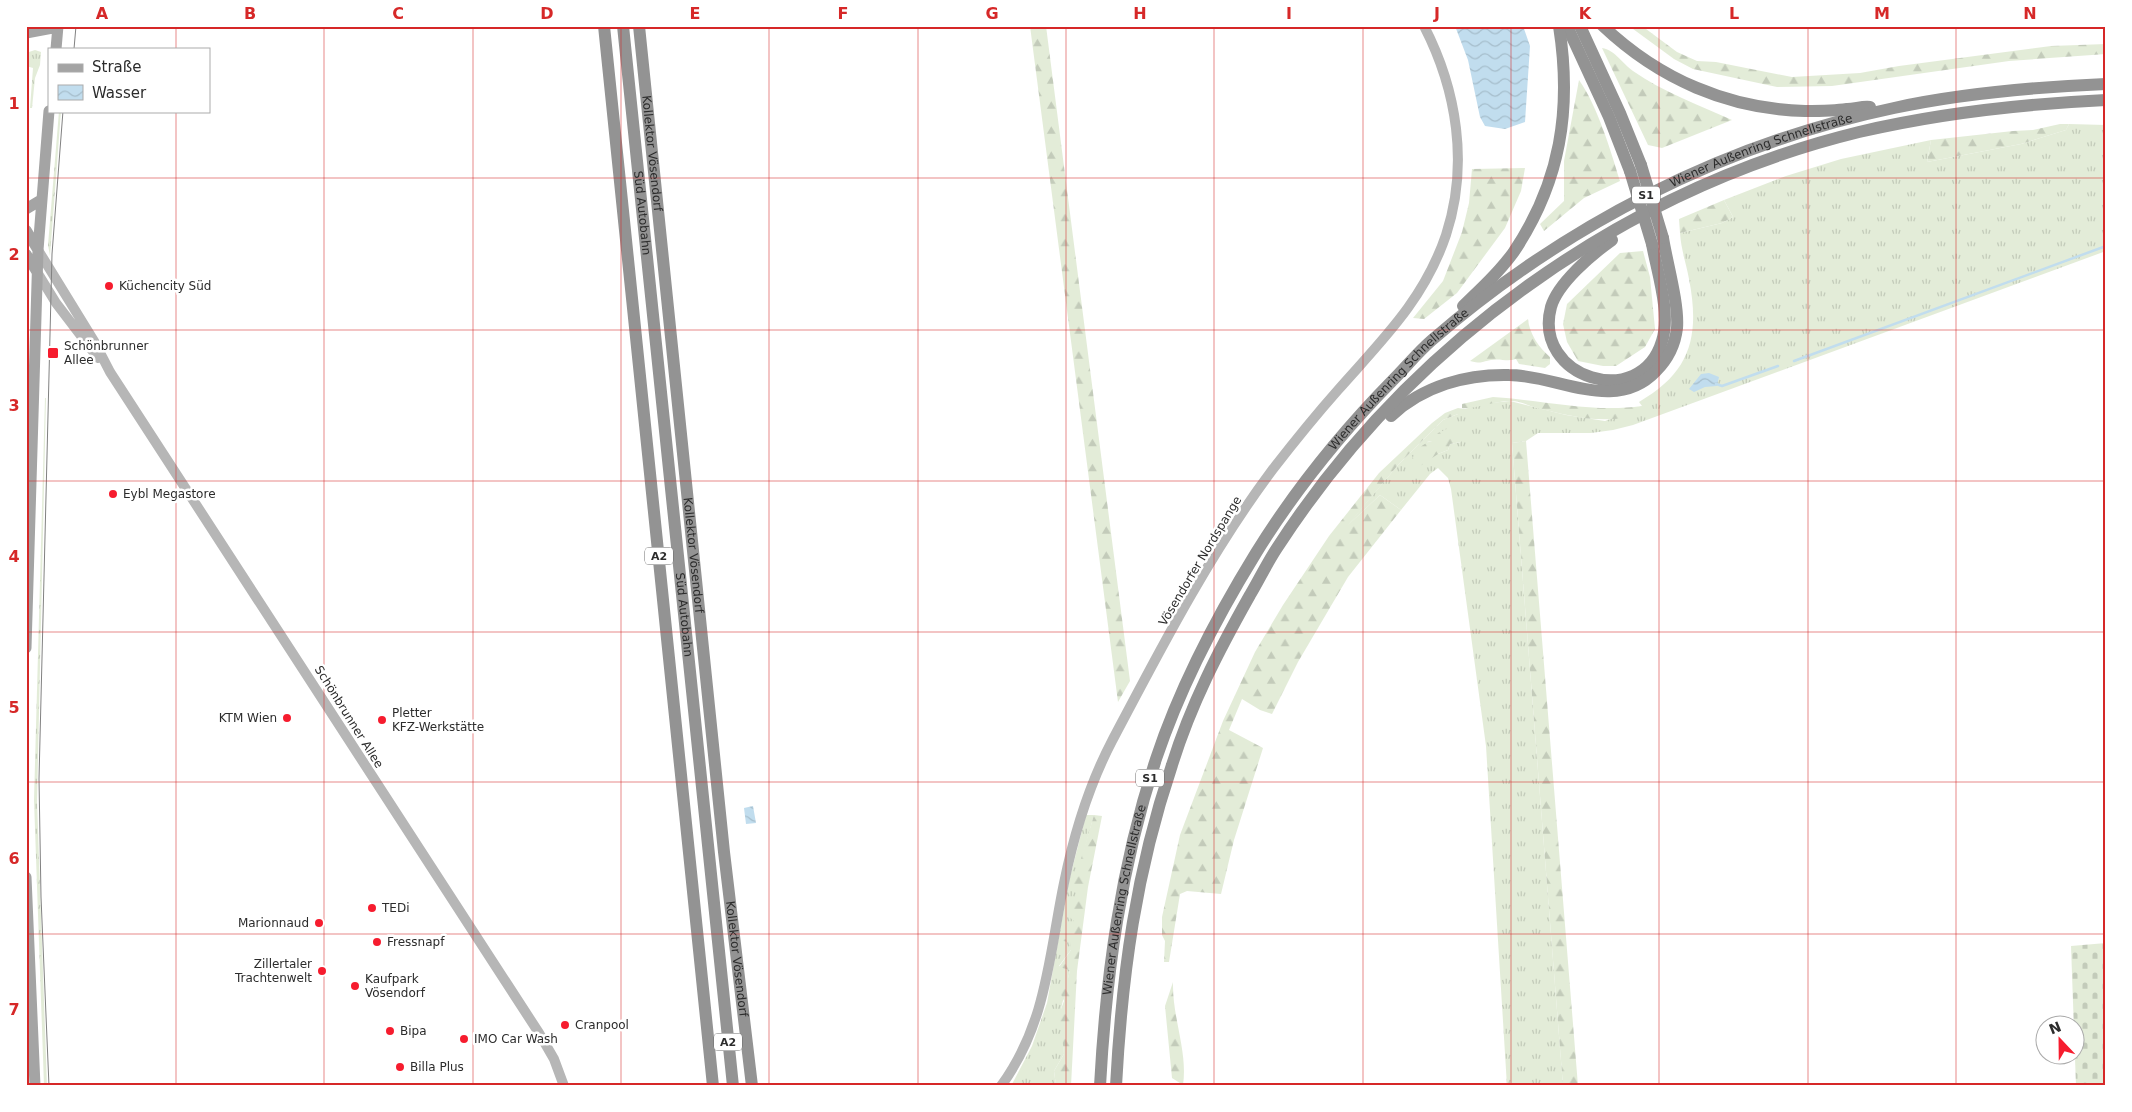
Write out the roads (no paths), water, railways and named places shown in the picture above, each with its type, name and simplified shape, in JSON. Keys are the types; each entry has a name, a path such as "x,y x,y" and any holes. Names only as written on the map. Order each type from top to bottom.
{"highway":[{"name":"Süd Autobahn","path":"604,26 714,1086"},
{"name":"Süd Autobahn","path":"623,26 733,1086"},
{"name":"Kollektor Vösendorf","path":"639,26 724,852 752,1086"},
{"path":"1430,342 1486,284 1512,253 1536,214 1551,177 1560,140 1565,100 1564,60 1559,26"},
{"path":"1567,26 1635,168"},
{"path":"1354,446 1412,399 1436,386 1463,378 1488,375 1535,377 1590,391 1610,393 1630,389 1649,379 1664,363 1673,345 1677,326 1676,310 1620,113 1580,26"},
{"path":"1603,26 1654,67 1688,85 1722,98 1761,107 1806,111 1849,109 1866,106 1892,108"},
{"name":"Wiener Außenring Schnellstraße","path":"1100,1086 1107,982 1127,862 1157,755 1182,693 1206,640 1279,516 1336,442 1430,342 1510,279 1560,244 1658,189 1717,162 1785,137 1892,108 1997,92 2106,84"},
{"name":"Wiener Außenring Schnellstraße","path":"1116,1086 1123,983 1137,890 1157,812 1173,761 1197,698 1222,642 1275,550 1310,499 1388,407 1427,368 1518,293 1568,258 1675,198 1722,178 1790,153 1857,133 1942,115 1999,107 2106,100"},
{"path":"1634,220 1624,233 1600,248 1574,273 1559,291 1551,307 1549,324 1553,343 1562,359 1576,372 1593,379 1618,380 1627,378 1642,370 1655,357 1662,342 1665,319 1657,241"}],"main road":[{"name":"Vösendorfer Nordspange","path":"1001,1086 1026,1044 1040,1009 1050,967 1064,884 1076,834 1088,795 1110,745 1214,556 1250,501 1293,444 1388,334 1413,302 1422,289 1442,246 1456,189 1458,137 1445,72 1424,26"},
{"path":"26,33 58,27 56,48"},
{"path":"49,112 41,200 32,252 94,341 110,372"},
{"path":"26,209 41,200"},
{"path":"26,230 37,272 26,648"},
{"path":"37,272 56,304 110,372"},
{"name":"Schönbrunner Allee","path":"110,372 539,1033 554,1059 562,1083"},
{"path":"26,878 35,1086"}],"water":[{"path":"1455,26 1523,26 1530,46 1525,122 1505,129 1485,126 1480,117 1468,60"},
{"path":"1709,373 1719,377 1717,386 1705,387 1694,392 1689,389 1701,374"},
{"path":"753,806 756,823 746,824 744,808"}],"waterway":[{"path":"1794,361 2106,246"},
{"path":"1716,384 1722,386 1778,366"}],"tram line":[{"path":"74,48 76,26"},
{"path":"49,1086 41,897 39,779 52,254 63,112"}],"place":[{"name":"Küchencity Süd","path":"109,286"},
{"name":"Schönbrunner Allee","path":"53,353"},
{"name":"Eybl Megastore","path":"113,494"},
{"name":"KTM Wien","path":"287,718"},
{"name":"Pletter KFZ-Werkstätte","path":"382,720"},
{"name":"TEDi","path":"372,908"},
{"name":"Marionnaud","path":"319,923"},
{"name":"Fressnapf","path":"377,942"},
{"name":"Zillertaler Trachtenwelt","path":"322,971"},
{"name":"Kaufpark Vösendorf","path":"355,986"},
{"name":"Cranpool","path":"565,1025"},
{"name":"Bipa","path":"390,1031"},
{"name":"IMO Car Wash","path":"464,1039"},
{"name":"Billa Plus","path":"400,1067"}]}
